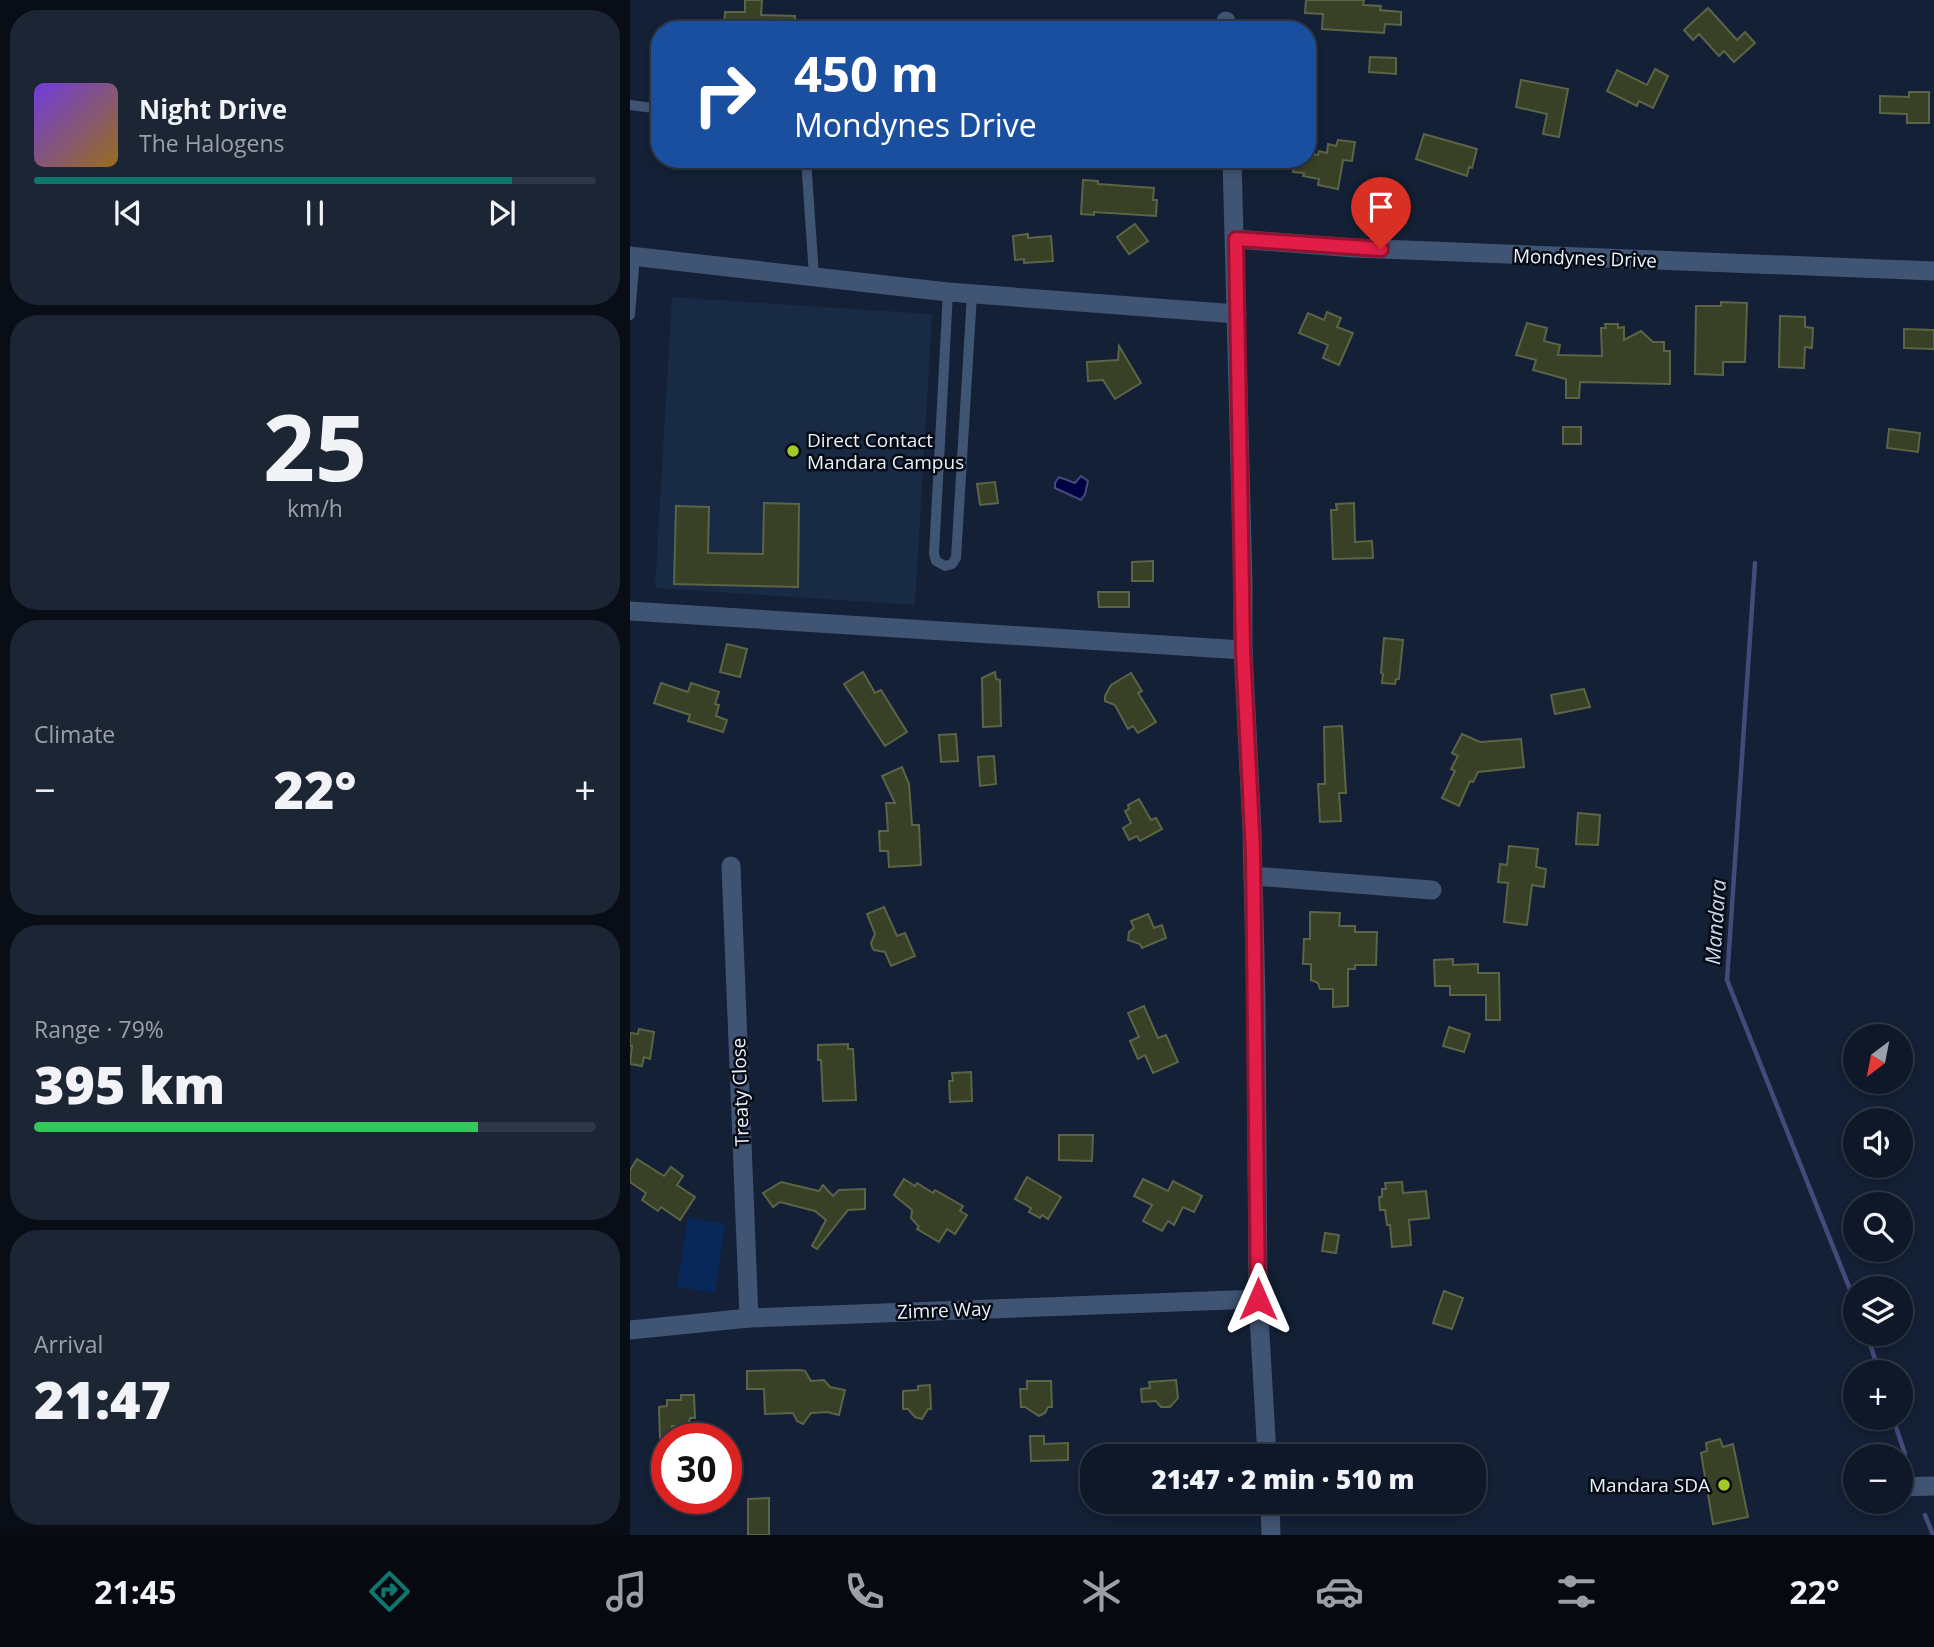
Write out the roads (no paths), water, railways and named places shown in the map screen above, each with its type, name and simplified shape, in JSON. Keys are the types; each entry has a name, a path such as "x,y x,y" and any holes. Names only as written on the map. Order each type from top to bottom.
{"street":[{"path":"1232,168 1243,650 1253,876 1258,1299 1266,1444"},
{"name":"Mondynes Drive","path":"1236,239 1355,248 1934,271"},
{"path":"633,256 948,292 1237,314"},
{"path":"630,611 1243,650"},
{"name":"Treaty Close","path":"731,866 748,1318"},
{"path":"1253,876 1432,890"},
{"name":"Zimre Way","path":"630,1330 748,1318 1258,1299"},
{"path":"1913,1487 1934,1486"},
{"path":"1271,1514 1272,1535"}],"lane":[{"path":"630,105 651,108"},
{"path":"807,168 814,276"},
{"path":"630,315 633,256"},
{"path":"948,292 934,554 936,561 945,566 952,564 956,558 972,294"}],"waterway":[{"name":"Mandara","path":"1755,563 1727,980 1845,1276"},
{"name":"Mandara","path":"1871,1346 1875,1360"},
{"name":"Mandara","path":"1897,1430 1902,1444"},
{"name":"Mandara","path":"1925,1515 1933,1535"}],"place":[{"name":"Direct Contact Mandara Campus","path":"793,451"},
{"name":"Mandara SDA","path":"1724,1485"}]}
